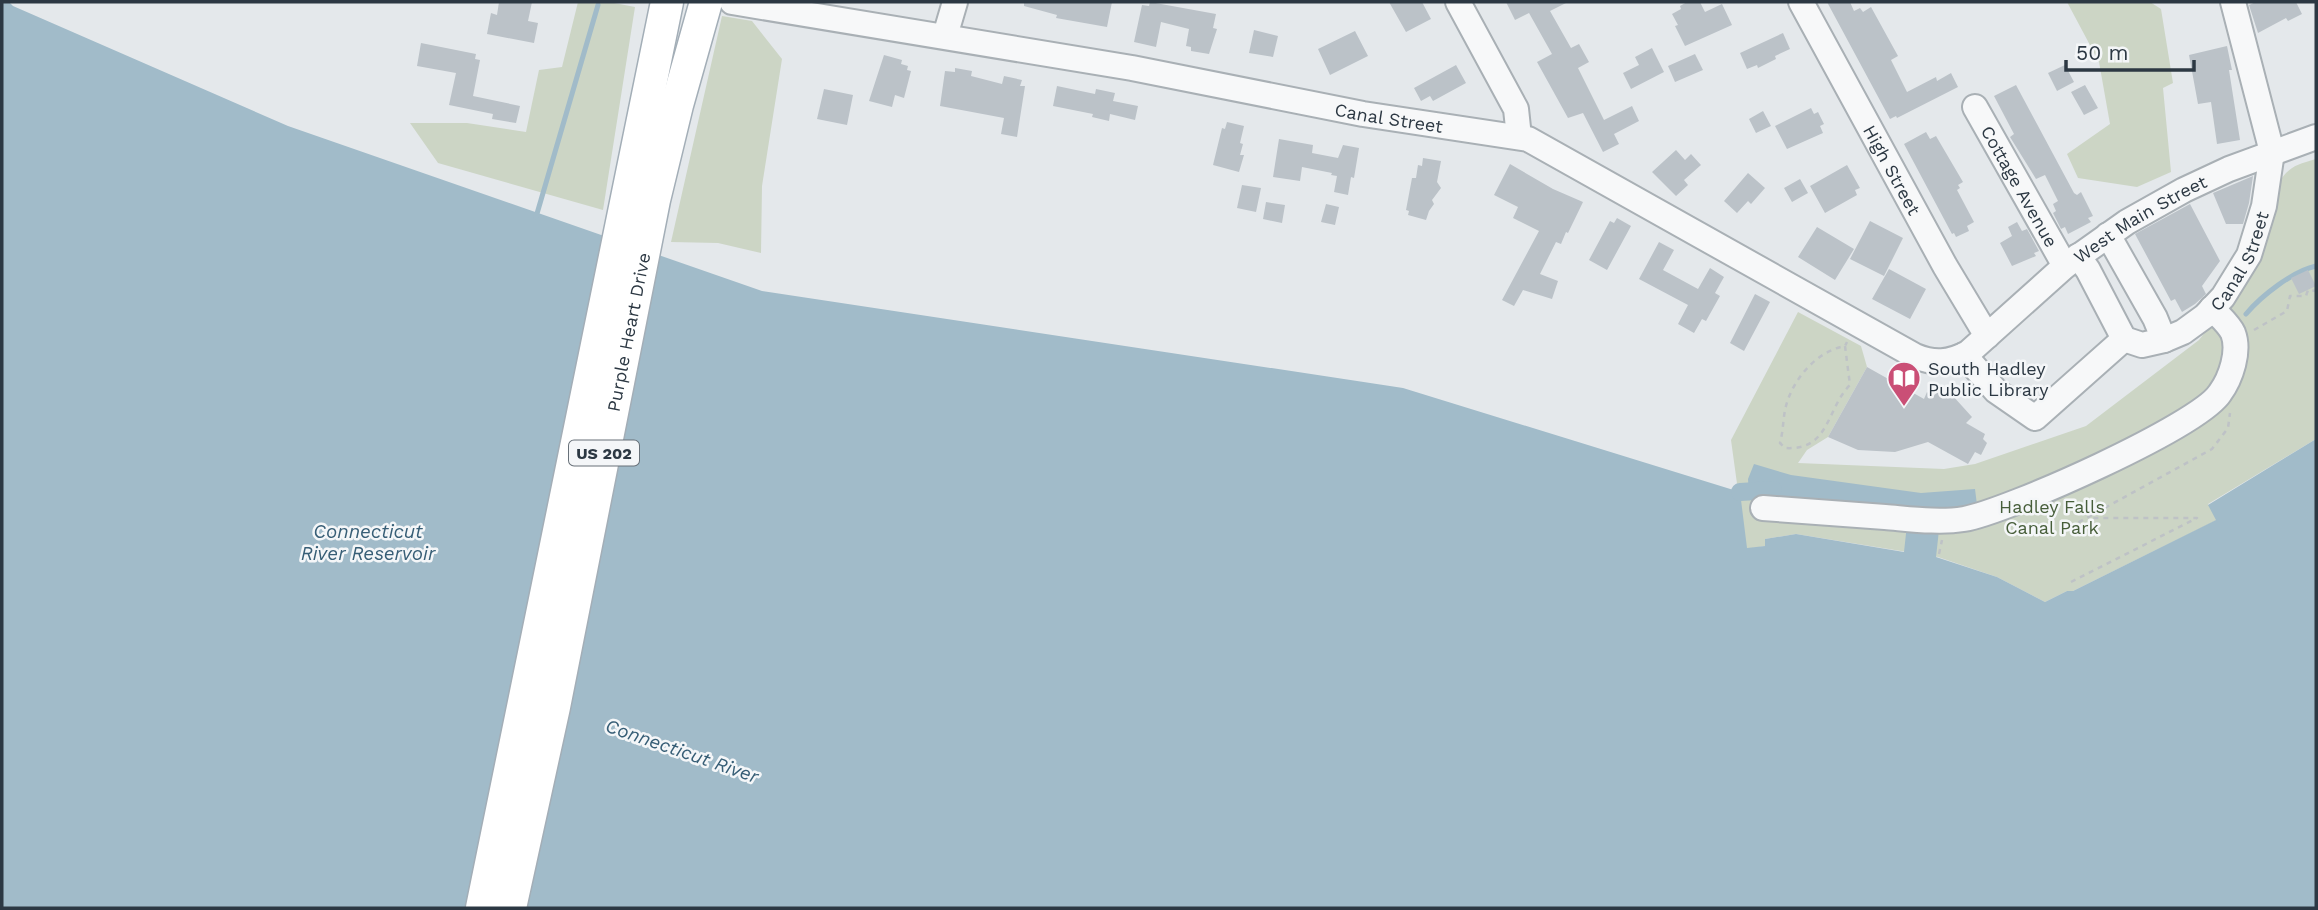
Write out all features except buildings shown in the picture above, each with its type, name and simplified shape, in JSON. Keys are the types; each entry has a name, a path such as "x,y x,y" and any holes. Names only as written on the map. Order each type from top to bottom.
{"main road":[{"name":"Purple Heart Drive","path":"540,702 641,197 667,2"},
{"name":"Purple Heart Drive","path":"641,197 677,105 706,2"},
{"name":"US 202","path":"482,908 540,702"},
{"name":"US 202","path":"510,908 540,702"}],"street":[{"name":"Canal Street","path":"732,2 1132,68 1363,114 1518,136 1556,154 1914,356 1940,362 1964,355"},
{"path":"945,36 955,2"},
{"path":"1458,2 1516,108 1518,136"},
{"name":"High Street","path":"1801,2 1945,266 1987,336"},
{"path":"2233,2 2272,152"},
{"name":"Cottage Avenue","path":"1975,107 2072,261 2088,270 2124,339"},
{"name":"West Main Street","path":"1987,336 2072,261 2108,234 2184,190 2272,152 2316,137"},
{"name":"Canal Street","path":"2164,340 2183,332 2212,308 2237,277 2258,232 2272,152"},
{"path":"1987,336 1964,355 1997,391 2035,418 2124,339 2142,345 2164,340 2155,318 2108,234"},
{"path":"1763,508 1907,519 1965,519 2007,506 2106,462 2193,416 2219,396 2228,379 2235,354 2232,332 2212,308"}],"path":[{"path":"2255,330 2287,311 2290,296 2306,296 2308,290 2316,290"},
{"path":"1845,346 1832,348 1807,368 1785,410 1780,443 1785,448 1798,449 1809,445 1824,430 1838,406 1841,394 1850,385 1845,346 1850,337"},
{"path":"2061,531 2212,449 2228,428 2231,403"},
{"path":"2071,582 2197,518 2087,518"}],"green space":[{"path":"578,2 609,2 635,7 603,210 438,163 410,123 467,123 526,132 539,70 562,67"},
{"path":"2067,2 2150,2 2161,9 2173,83 2163,88 2171,172 2137,187 2078,178 2067,154 2110,124 2099,62"},
{"path":"722,16 752,21 782,59 762,186 761,253 718,243 671,242"},
{"name":"Hadley Falls Canal Park","path":"2316,159 2316,439 2208,504 2217,520 2073,591 2067,591 2045,602 1997,577 1938,557 1796,534 1765,539 1766,546 1746,549 1731,440 1798,312 1861,346 1867,367 1828,437 1807,450 1798,463 1944,469 1975,464 2086,426 2199,340 2254,269 2278,184 2294,167"}],"water":[{"name":"Connecticut River Reservoir","path":"2,2 9,2 288,126 762,291 1403,388 1740,492 1747,548 1765,546 1765,539 1796,534 1904,552 1908,515 1749,495 1748,479 1754,464 1791,475 1921,493 1975,489 1977,505 1941,512 1936,557 1997,577 2045,602 2067,591 2073,591 2216,520 2208,505 2316,439 2316,908 2,908"}],"waterway":[{"path":"536,217 598,5"},
{"path":"2246,314 2278,285 2297,273 2316,266"},
{"path":"1740,492 1773,490"}],"place":[{"name":"South Hadley Public Library","path":"1904,408"}],"water label":[{"name":"Connecticut River","path":"682,751"}]}
